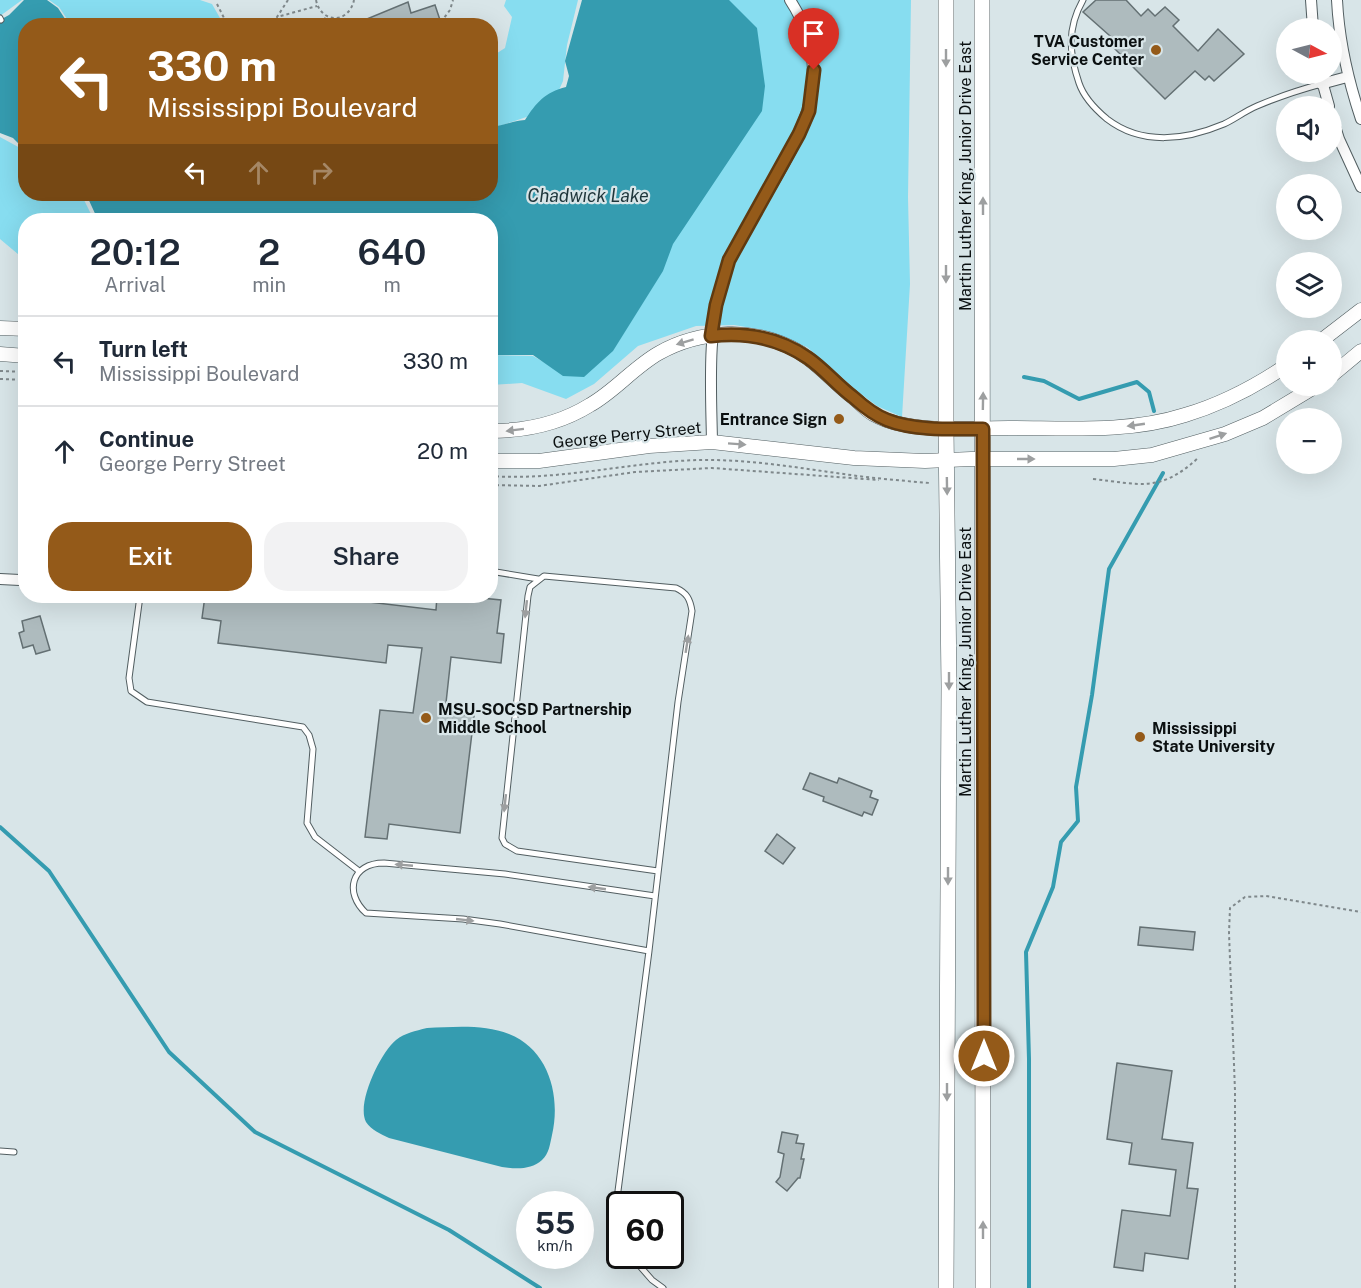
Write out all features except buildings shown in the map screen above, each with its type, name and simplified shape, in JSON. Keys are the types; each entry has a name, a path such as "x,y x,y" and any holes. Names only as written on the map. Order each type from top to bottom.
{"main road":[{"name":"Martin Luther King, Junior Drive East","path":"946,0 946,461 949,686 946,1288"},
{"name":"Martin Luther King, Junior Drive East","path":"982,0 983,1288"}],"street":[{"path":"712,442 711,336 716,305 729,260 792,148 809,111 813,90 814,70 804,25 790,0"},
{"path":"1311,0 1312,18"},
{"path":"1337,0 1347,77 1361,119"},
{"path":"1342,77 1347,77"},
{"path":"1342,146 1361,188"},
{"path":"1335,330 1361,310"},
{"path":"0,328 18,329"},
{"name":"George Perry Street","path":"498,430 529,428 576,413 605,395 657,354 683,341 711,336 745,335 773,341 808,358 873,414 903,425 946,428 1116,428 1145,424 1184,416 1224,401 1276,373"},
{"path":"1342,367 1361,351"},
{"path":"0,354 18,355"},
{"name":"George Perry Street","path":"498,461 539,461 649,446 712,442 854,458 946,461 1074,460 1152,455 1225,434 1263,418 1299,396"},
{"path":"0,579 18,580"}],"lane":[{"path":"1083,0 1071,31 1071,60 1081,89 1094,108 1116,125 1145,136 1170,139 1195,134 1225,123 1253,108 1309,84"},
{"path":"498,572 538,579"},
{"path":"618,1191 649,951 678,702 692,611 690,600 684,591 676,588 544,576 530,587 528,596 502,838 505,844 517,851 658,872"},
{"path":"139,603 129,678 131,691 147,702 303,727 309,735 313,749 307,823 315,837 359,871"},
{"path":"649,951 481,922 366,914 359,908 354,897 354,883 359,871 365,865 384,863 505,874 655,896"},
{"path":"0,1151 14,1152"},
{"path":"642,1269 663,1288"}],"path":[{"path":"276,18 288,0"},
{"path":"316,0 326,16 332,18 344,16 352,7 354,0"},
{"path":"444,18 453,0"},
{"path":"217,4 224,18"},
{"path":"276,18 318,6"},
{"path":"0,371 18,372"},
{"path":"0,379 18,380"},
{"path":"1093,479 1148,485 1172,477 1185,470 1197,459"},
{"path":"498,477 516,478 658,462 701,460 758,462 930,483 712,468 634,472 539,486 498,485"},
{"path":"1235,1288 1230,908 1245,897 1266,896 1361,912"}],"shaded area":[{"path":"0,0 22,0 0,16"},
{"path":"49,0 200,0 212,4 220,18 66,18 59,7"},
{"path":"506,0 578,0 567,45 563,81 555,99 541,112 498,127 498,52 505,48 512,17 504,6"},
{"path":"727,0 911,0 908,197 910,284 902,417 877,406 807,347 764,330 734,325 696,326 638,346 594,384 566,399 522,383 498,385 498,355 533,356 547,364"},
{"path":"0,137 18,147 18,201 84,201 90,213 18,213 18,254 0,239"}],"water":[{"path":"24,0 47,0 58,8 64,18 18,18 18,143 13,138 0,133 0,20 9,15"},
{"name":"Chadwick Lake","path":"582,0 729,0 757,28 765,86 762,111 673,244 663,271 613,351 584,377 563,376 533,355 498,355 498,213 95,213 89,201 498,201 498,126 525,120 542,99 566,87 569,76 565,61"},
{"path":"468,1027 499,1031 523,1041 534,1051 549,1076 555,1105 550,1145 542,1160 528,1167 502,1167 389,1138 368,1125 364,1114 364,1103 377,1066 396,1040 410,1032 427,1028"}],"waterway":[{"path":"1024,377 1044,381 1079,399 1137,382 1149,392 1154,411"},
{"path":"1029,1288 1029,1059 1026,952 1053,887 1061,842 1078,821 1076,787 1092,695 1109,569 1163,473"},
{"path":"0,827 49,871 169,1052 255,1132 449,1230 540,1288"}],"place":[{"name":"TVA Customer Service Center","path":"1156,50"},
{"name":"Entrance Sign","path":"839,419"},
{"name":"MSU-SOCSD Partnership Middle School","path":"426,718"},
{"name":"Mississippi State University","path":"1140,737"}],"route":[{"path":"814,70 809,111 799,134 729,260 716,305 711,336 745,335 773,341 793,349 808,358 873,414 887,421 903,425 983,429 984,1056"}]}
